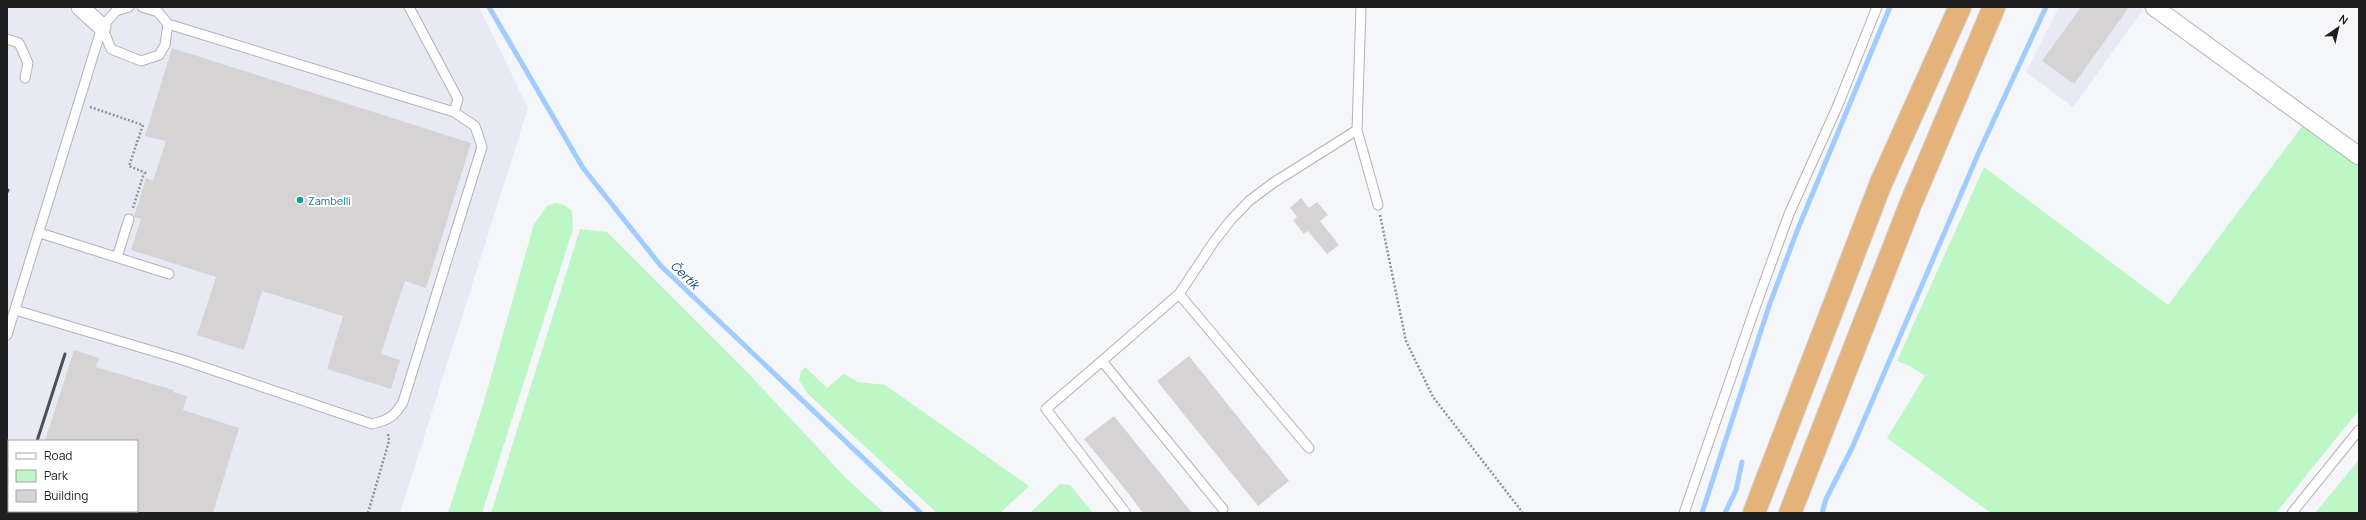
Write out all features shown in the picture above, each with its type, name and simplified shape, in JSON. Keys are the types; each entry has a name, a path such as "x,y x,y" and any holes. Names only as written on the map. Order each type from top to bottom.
{"highway":[{"path":"1754,513 1880,183 1960,7"},
{"path":"1790,513 1911,203 1994,7"}],"street":[{"path":"80,7 102,27"},
{"path":"2154,7 2359,156"}],"lane":[{"path":"7,335 40,233 102,27 116,11 129,7"},
{"path":"15,310 183,360 372,424 386,421 395,415 403,402 482,147 475,126 454,112 168,24 158,12 142,7"},
{"path":"409,7 458,99 454,112"},
{"path":"1361,7 1357,130 1378,205"},
{"path":"1684,513 1756,305 1790,214 1838,105 1877,7"},
{"path":"102,27 111,49 141,61 159,55 164,45 168,24"},
{"path":"7,39 19,44 28,63 25,78"},
{"path":"1126,513 1046,408 1102,362 1179,294 1221,232 1249,201 1273,183 1357,130"},
{"path":"117,257 129,219"},
{"path":"40,233 169,274"},
{"path":"1179,294 1308,448"},
{"path":"1102,362 1223,509"},
{"path":"2292,513 2359,430"}],"path":[{"path":"78,103 143,125 129,166 148,174"},
{"path":"129,219 144,172"},
{"path":"1378,205 1406,340 1433,397 1523,513"},
{"path":"368,513 389,440 386,421"}],"shaded area":[{"path":"7,7 479,7 528,108 400,513 7,513"},
{"path":"2059,7 2140,7 2143,10 2073,107 2026,72"}],"green space":[{"path":"2303,125 2359,165 2359,410 2276,513 1991,513 1887,438 1925,376 1910,366 1897,361 1984,167 2168,305"},
{"path":"556,203 564,205 572,211 573,229 482,513 448,513 483,405 534,224 547,206"},
{"path":"580,229 607,232 748,373 846,478 884,513 491,513"},
{"path":"805,367 827,388 844,374 858,382 885,385 1029,486 1000,513 937,513 807,393 799,380 801,372"},
{"path":"2359,460 2359,513 2315,513"},
{"path":"1060,484 1070,485 1093,513 1030,513"}],"building":[{"path":"2081,7 2129,7 2074,84 2042,61"},
{"name":"Zambelli","path":"172,48 471,143 426,288 405,281 395,310 381,354 400,360 391,389 327,369 343,316 262,291 244,350 197,335 216,277 131,250 141,219 134,217 146,178 153,181 166,141 145,136"},
{"path":"1301,198 1309,208 1317,202 1328,215 1320,221 1339,245 1327,254 1308,231 1304,234 1293,220 1297,217 1290,208"},
{"path":"74,350 99,358 96,367 173,390 173,392 187,396 183,410 239,428 213,513 137,513 138,440 45,440"},
{"path":"1189,356 1289,481 1258,506 1157,381"},
{"path":"1114,416 1192,513 1143,513 1084,439"}],"waterway":[{"name":"Čertík","path":"489,7 583,168 661,266 921,513"},
{"path":"1702,513 1769,306 1797,231 1890,7"},
{"path":"1822,513 1826,499 1852,448 1979,152 2046,7"},
{"path":"1725,513 1736,490 1742,462"}],"railway":[{"path":"37,440 65,354"}],"place":[{"name":"Zambelli","path":"300,200"}]}
